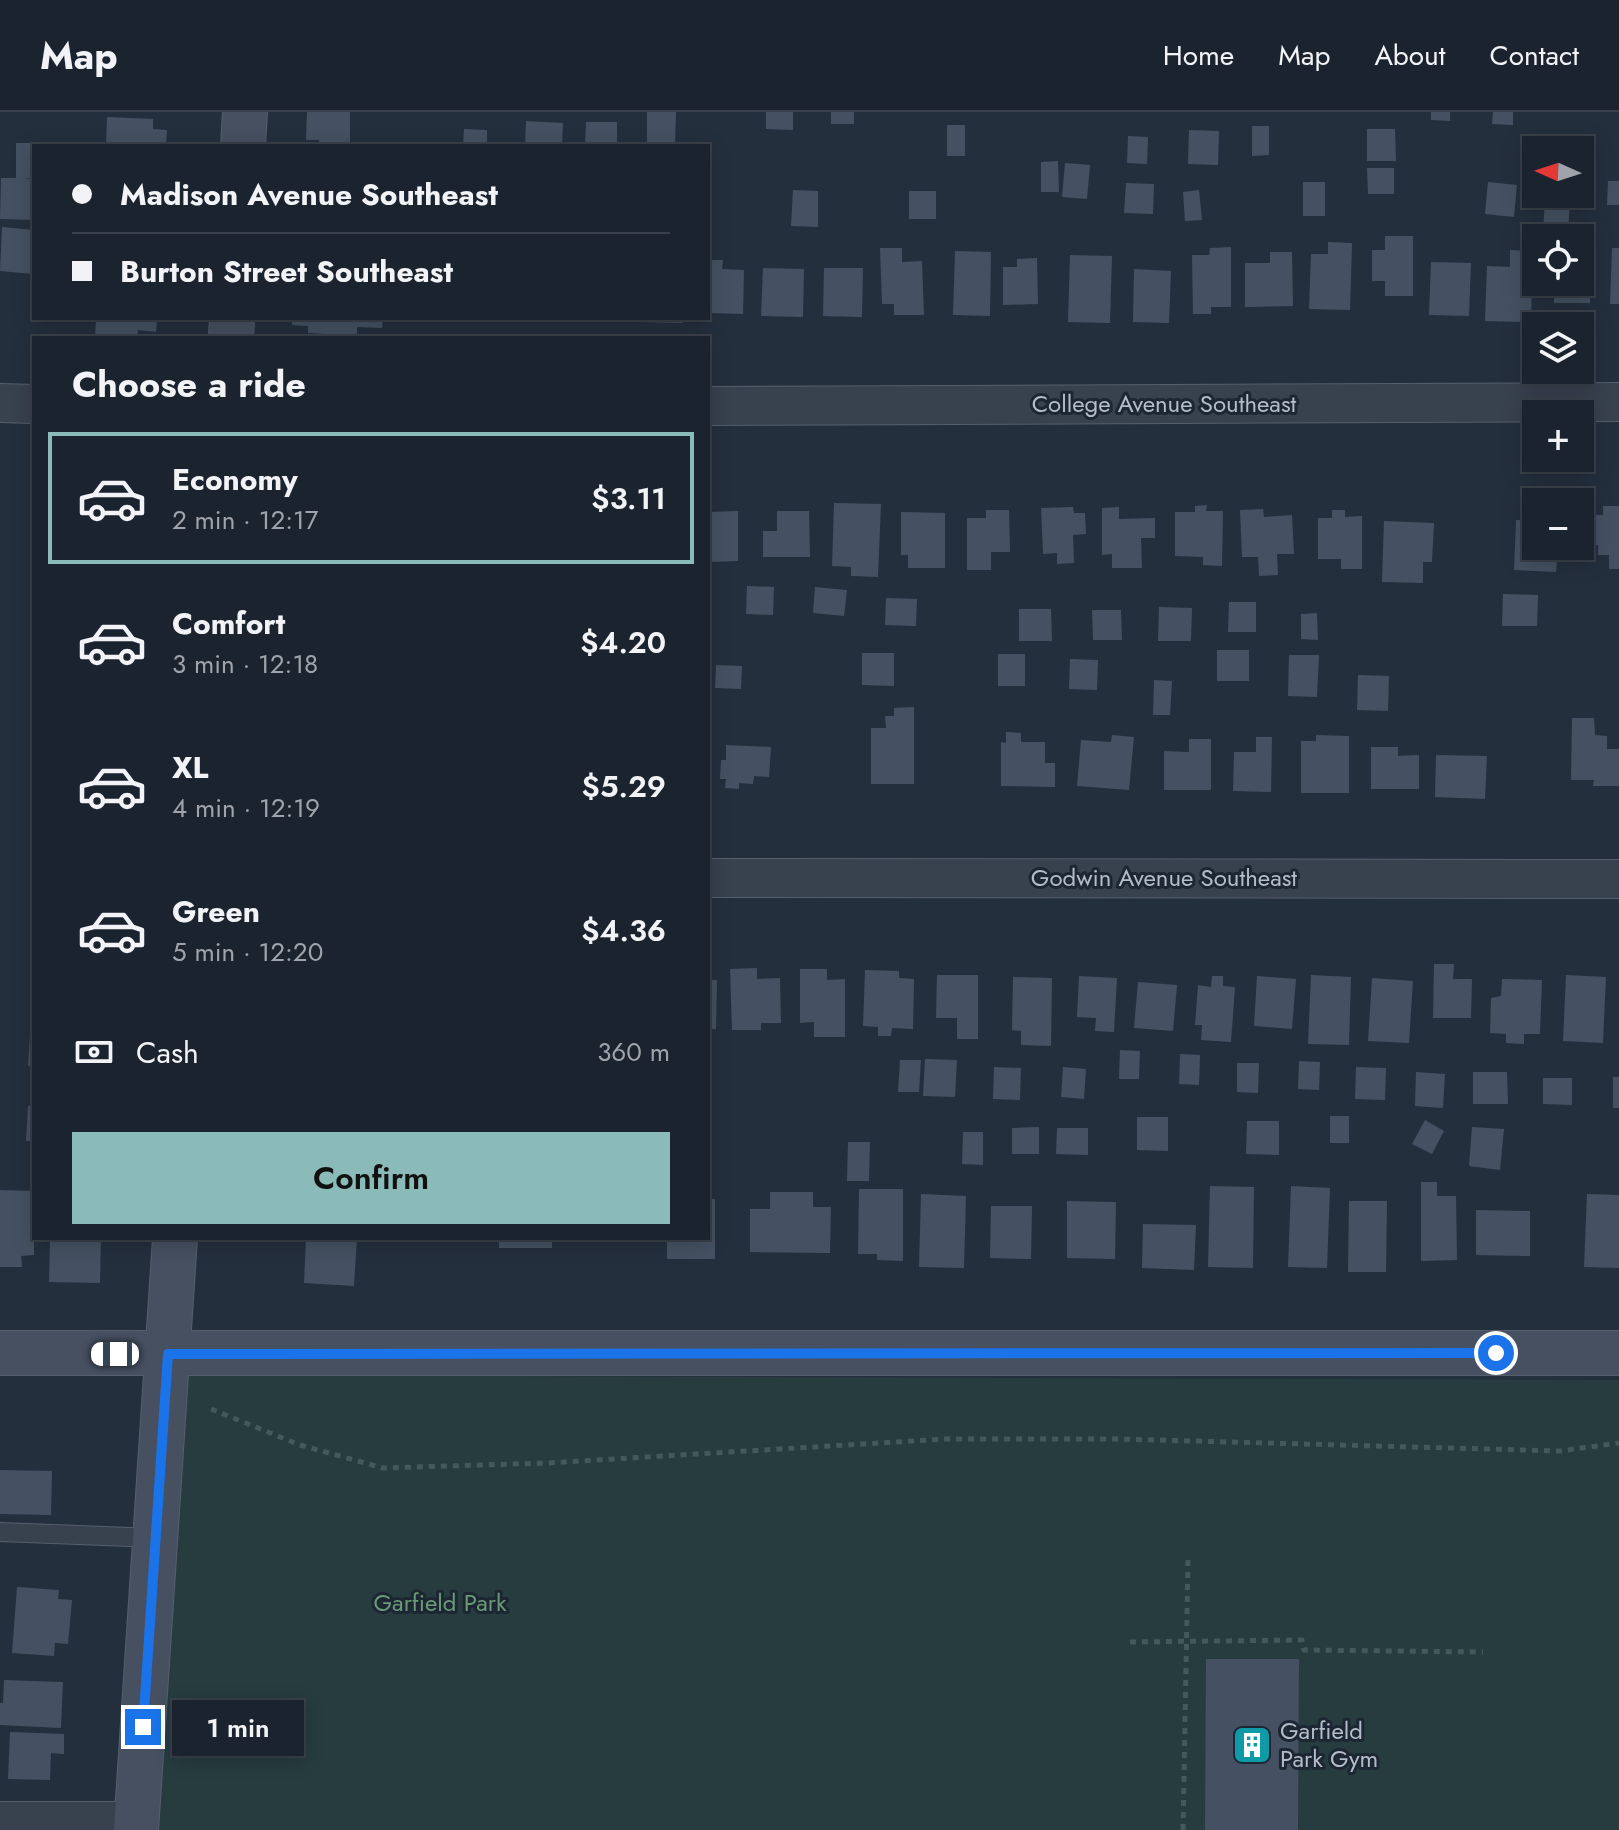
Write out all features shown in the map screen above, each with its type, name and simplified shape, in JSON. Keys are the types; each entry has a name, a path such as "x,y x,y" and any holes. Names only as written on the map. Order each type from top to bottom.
{"street":[{"path":"243,144 245,112"},
{"name":"College Avenue Southeast","path":"710,406 1619,402"},
{"path":"0,403 32,404"},
{"name":"Godwin Avenue Southeast","path":"710,878 1619,879"},
{"path":"0,1821 136,1826 175,1240"},
{"path":"0,1353 1619,1353"}],"lane":[{"path":"0,1532 156,1538"}],"path":[{"path":"211,1409 300,1445 383,1468 547,1463 946,1439 1119,1439 1560,1451 1619,1443"},
{"path":"1183,1830 1188,1559"},
{"path":"1130,1642 1302,1640 1304,1650 1483,1652"}],"green space":[{"name":"Garfield Park","path":"189,1375 1619,1380 1619,1830 156,1830"}],"building":[{"path":"307,112 350,112 350,144 319,144 319,140 306,140"},
{"path":"647,112 676,112 675,144 647,144"},
{"path":"766,112 793,112 793,130 766,129"},
{"path":"831,112 854,112 854,124 831,124"},
{"path":"1431,112 1450,112 1450,121 1431,120"},
{"path":"1493,112 1513,112 1513,125 1492,124"},
{"path":"107,117 153,119 153,129 167,130 166,144 106,144"},
{"path":"526,121 563,123 562,144 525,144"},
{"path":"586,122 617,122 617,144 585,144"},
{"path":"947,125 965,125 965,156 947,156"},
{"path":"1252,126 1269,126 1269,155 1252,156"},
{"path":"464,129 487,130 487,144 463,144"},
{"path":"1367,129 1395,129 1396,161 1367,161"},
{"path":"1189,130 1219,131 1218,165 1188,164"},
{"path":"1128,136 1148,137 1147,164 1127,163"},
{"path":"16,143 34,143 32,178 22,178 32,179 32,220 0,219 1,178 16,178"},
{"path":"1058,161 1059,192 1041,192 1041,162"},
{"path":"1065,163 1090,165 1087,199 1062,197"},
{"path":"1367,168 1394,168 1394,194 1368,194"},
{"path":"1608,181 1619,181 1619,205 1607,205"},
{"path":"1303,182 1325,182 1325,216 1303,216"},
{"path":"1488,182 1517,185 1514,217 1485,214"},
{"path":"1126,183 1154,184 1153,214 1124,213"},
{"path":"793,190 818,191 818,227 791,226"},
{"path":"1199,190 1202,220 1185,221 1183,192"},
{"path":"909,191 936,191 936,219 909,219"},
{"path":"1544,208 1569,208 1569,224 1544,224"},
{"path":"2,227 32,230 32,274 0,271"},
{"path":"1385,236 1413,236 1413,296 1385,296 1385,281 1372,281 1372,250 1385,250"},
{"path":"1328,242 1352,243 1350,310 1309,309 1311,254 1328,254"},
{"path":"1231,247 1231,307 1211,307 1211,314 1193,314 1192,255 1209,255 1210,248"},
{"path":"880,248 902,248 902,262 922,261 924,315 894,315 894,304 882,304"},
{"path":"1612,248 1619,248 1619,304 1610,304"},
{"path":"1510,250 1522,251 1522,296 1532,296 1531,312 1522,312 1522,322 1485,321 1487,266 1510,267"},
{"path":"955,251 991,252 990,316 953,315"},
{"path":"1270,252 1292,252 1293,306 1245,307 1245,263 1270,263"},
{"path":"1070,255 1112,256 1110,323 1068,322"},
{"path":"1037,258 1038,304 1003,305 1003,267 1017,267 1017,259"},
{"path":"710,260 723,260 722,269 744,270 743,314 710,313"},
{"path":"1431,262 1471,263 1469,316 1429,315"},
{"path":"763,268 804,269 803,317 761,316"},
{"path":"824,268 863,268 862,317 823,316"},
{"path":"1134,269 1171,271 1169,323 1133,322"},
{"path":"1554,296 1590,296 1590,303 1554,303"},
{"path":"96,320 157,320 156,332 138,330 137,336 95,336"},
{"path":"292,320 383,320 382,328 357,327 357,336 308,333 308,326 292,325"},
{"path":"638,320 683,320 683,323"},
{"path":"834,503 881,504 878,577 851,576 851,567 832,566"},
{"path":"1207,505 1206,511 1223,511 1222,566 1203,565 1203,557 1175,556 1175,512 1195,512 1195,506"},
{"path":"1603,506 1619,506 1619,569 1609,569 1609,555 1598,555 1598,545 1594,545 1594,515 1603,515"},
{"path":"1073,507 1074,513 1085,513 1086,534 1073,535 1074,563 1057,564 1057,553 1043,554 1041,508"},
{"path":"1119,507 1119,519 1155,518 1155,538 1141,538 1142,568 1112,568 1112,554 1102,555 1102,508"},
{"path":"1263,509 1264,517 1292,515 1294,554 1277,554 1278,575 1259,576 1258,557 1242,557 1240,510"},
{"path":"986,510 1009,510 1010,552 991,552 991,570 967,570 967,518 986,518"},
{"path":"1332,510 1345,510 1345,517 1362,516 1362,569 1341,569 1341,559 1318,559 1318,518 1332,518"},
{"path":"738,511 738,561 710,562 710,512"},
{"path":"777,511 809,511 810,557 763,557 763,531 777,531"},
{"path":"901,512 945,513 945,568 908,568 908,555 901,555"},
{"path":"1516,520 1522,520 1522,560 1557,560 1556,572 1514,570"},
{"path":"1384,521 1434,523 1432,562 1423,562 1423,583 1382,582"},
{"path":"747,586 774,587 773,615 746,614"},
{"path":"815,587 847,590 844,616 813,613"},
{"path":"1503,594 1538,595 1537,626 1502,626"},
{"path":"886,598 917,599 916,626 885,625"},
{"path":"1229,602 1256,602 1256,632 1228,632"},
{"path":"1159,607 1192,608 1191,641 1158,641"},
{"path":"1019,609 1051,609 1052,641 1019,641"},
{"path":"1092,610 1121,610 1122,640 1093,640"},
{"path":"1317,613 1318,640 1301,639 1301,614"},
{"path":"1217,650 1249,650 1249,681 1217,681"},
{"path":"862,653 894,653 894,686 862,685"},
{"path":"998,654 1025,654 1025,686 998,686"},
{"path":"1289,655 1319,655 1317,697 1288,696"},
{"path":"1070,659 1098,660 1097,690 1069,689"},
{"path":"716,665 742,666 741,689 715,688"},
{"path":"1358,675 1389,676 1388,711 1357,710"},
{"path":"1154,680 1172,681 1170,715 1153,715"},
{"path":"914,707 914,784 871,784 871,728 886,728 885,716 894,716 894,708"},
{"path":"1572,718 1594,718 1595,735 1607,736 1607,749 1619,749 1619,786 1593,786 1594,780 1571,780"},
{"path":"1006,732 1021,733 1021,742 1045,742 1045,763 1055,763 1055,787 1001,786 1001,742 1006,743"},
{"path":"1112,735 1134,737 1129,790 1077,786 1081,740 1111,742"},
{"path":"1316,735 1349,736 1349,793 1301,793 1301,741 1316,741"},
{"path":"1256,737 1272,737 1271,792 1233,791 1234,752 1256,752"},
{"path":"1189,739 1211,739 1211,790 1164,790 1164,751 1189,752"},
{"path":"726,745 771,747 769,777 754,776 753,784 739,783 739,789 725,788 726,779 720,779 721,760 726,760"},
{"path":"1371,747 1398,747 1398,756 1419,755 1419,789 1371,789"},
{"path":"1436,755 1487,756 1485,799 1435,797"},
{"path":"1434,964 1454,964 1453,979 1472,979 1471,1018 1433,1018"},
{"path":"757,968 757,979 780,978 781,1023 761,1023 761,1030 732,1030 730,969"},
{"path":"800,969 827,969 827,980 845,979 845,1037 814,1037 814,1022 800,1023"},
{"path":"865,970 899,971 899,978 914,979 913,1029 892,1028 891,1036 878,1036 878,1027 863,1026"},
{"path":"937,975 978,975 978,1039 957,1039 957,1018 936,1018"},
{"path":"1311,975 1351,977 1349,1045 1308,1044"},
{"path":"1566,975 1606,977 1603,1043 1563,1041"},
{"path":"1079,976 1117,978 1114,1032 1095,1031 1096,1018 1077,1017"},
{"path":"1212,976 1223,976 1223,986 1235,987 1231,1042 1201,1040 1202,1025 1195,1025 1198,985 1211,987"},
{"path":"1257,976 1296,979 1292,1029 1254,1026"},
{"path":"1013,977 1052,978 1051,1046 1021,1045 1021,1031 1012,1030"},
{"path":"1372,978 1413,981 1409,1043 1368,1041"},
{"path":"1502,979 1542,980 1540,1034 1524,1034 1524,1044 1506,1043 1506,1034 1490,1033 1491,998 1501,996"},
{"path":"710,980 717,980 716,1029 710,1029"},
{"path":"1138,982 1177,985 1173,1031 1134,1028"},
{"path":"31,1019 32,1019 32,1067 28,1066"},
{"path":"1120,1050 1140,1051 1139,1079 1119,1079"},
{"path":"1180,1054 1200,1055 1199,1085 1179,1084"},
{"path":"925,1059 957,1060 955,1097 923,1096"},
{"path":"900,1060 921,1060 919,1092 898,1092"},
{"path":"1299,1061 1320,1062 1319,1090 1298,1089"},
{"path":"1237,1063 1259,1063 1258,1093 1237,1092"},
{"path":"994,1067 1021,1068 1020,1100 993,1099"},
{"path":"1063,1067 1086,1069 1084,1099 1061,1097"},
{"path":"1356,1067 1386,1068 1385,1100 1355,1099"},
{"path":"1416,1072 1445,1074 1443,1108 1415,1106"},
{"path":"1473,1072 1507,1072 1508,1104 1473,1104"},
{"path":"1613,1077 1619,1077 1619,1108 1613,1108"},
{"path":"1543,1078 1572,1078 1572,1105 1543,1104"},
{"path":"28,1106 32,1106 32,1141 26,1141"},
{"path":"1330,1116 1349,1116 1349,1143 1330,1143"},
{"path":"1137,1117 1168,1117 1168,1151 1137,1150"},
{"path":"1425,1120 1444,1131 1432,1154 1412,1144"},
{"path":"1247,1121 1279,1121 1279,1155 1246,1154"},
{"path":"1039,1127 1039,1154 1012,1154 1012,1128"},
{"path":"1472,1127 1504,1129 1500,1170 1469,1166"},
{"path":"1057,1128 1088,1128 1088,1155 1056,1154"},
{"path":"963,1132 983,1132 983,1165 962,1164"},
{"path":"848,1142 870,1142 869,1181 847,1181"},
{"path":"1421,1182 1437,1182 1437,1196 1456,1196 1457,1260 1421,1261"},
{"path":"1210,1186 1254,1187 1253,1268 1208,1267"},
{"path":"1291,1186 1330,1188 1327,1268 1288,1267"},
{"path":"859,1189 903,1189 903,1261 877,1260 877,1254 858,1254"},
{"path":"0,1190 32,1191 34,1255 21,1256 22,1267 0,1267"},
{"path":"770,1192 813,1192 813,1207 831,1207 830,1253 750,1252 750,1209 770,1209"},
{"path":"921,1194 966,1196 964,1268 919,1267"},
{"path":"1587,1194 1619,1195 1619,1268 1584,1267"},
{"path":"710,1199 715,1199 715,1259 667,1259 667,1240 710,1240"},
{"path":"1067,1201 1116,1202 1115,1259 1067,1258"},
{"path":"1349,1201 1387,1201 1386,1272 1348,1272"},
{"path":"991,1206 1032,1206 1031,1259 990,1258"},
{"path":"1476,1210 1530,1211 1530,1256 1476,1255"},
{"path":"1143,1224 1196,1225 1194,1270 1142,1268"},
{"path":"50,1240 101,1240 100,1283 49,1282"},
{"path":"306,1240 357,1240 354,1286 304,1283"},
{"path":"499,1240 552,1240 552,1248 499,1248"},
{"path":"0,1470 52,1471 51,1515 0,1514"},
{"path":"17,1587 59,1590 58,1599 72,1600 68,1644 55,1643 54,1656 12,1653"},
{"name":"Garfield Park Gym","path":"1206,1659 1299,1659 1298,1830 1205,1830"},
{"path":"4,1680 63,1682 61,1728 0,1725"},
{"path":"10,1732 64,1734 64,1754 51,1753 50,1780 8,1779"}],"place":[{"name":"Garfield Park Gym","path":"1252,1745"}],"route":[{"path":"143,1727 168,1354 1496,1353"}]}
